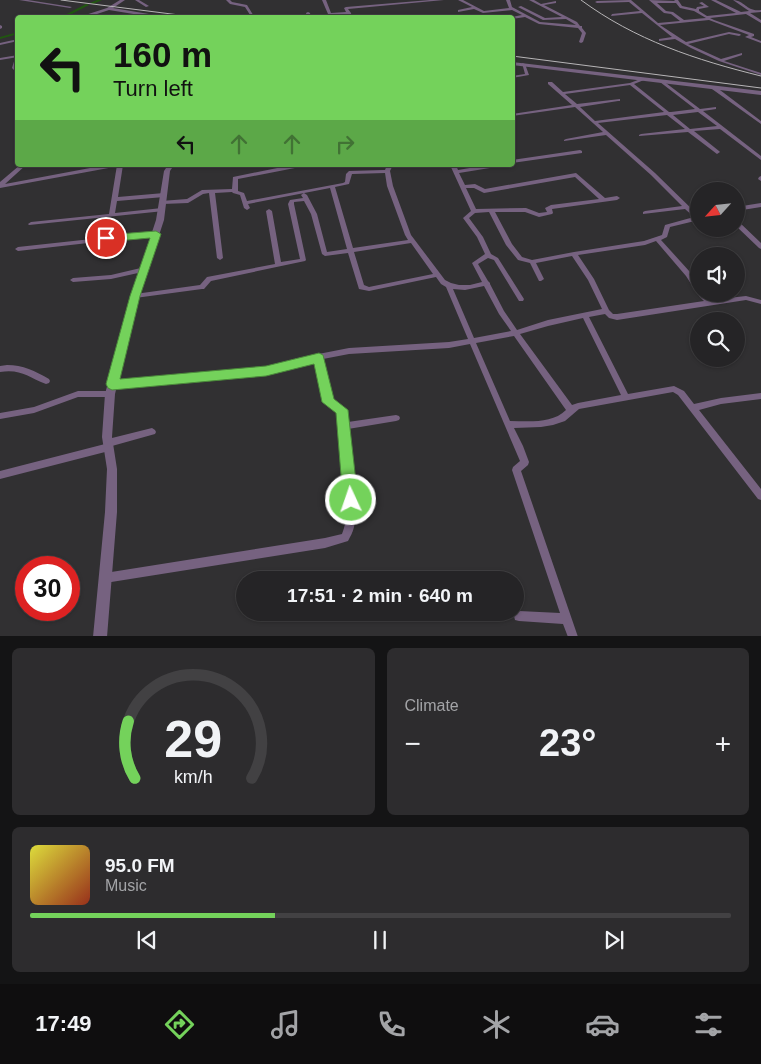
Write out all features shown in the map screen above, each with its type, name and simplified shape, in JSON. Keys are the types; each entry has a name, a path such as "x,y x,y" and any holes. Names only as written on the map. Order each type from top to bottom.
{"street":[{"path":"21,0 70,7"},
{"path":"90,15 109,10 123,0"},
{"path":"136,0 147,6"},
{"path":"228,0 231,3 246,6 252,15"},
{"path":"324,0 330,15"},
{"path":"349,15 346,8 386,2 442,0"},
{"path":"460,0 483,12 492,13 512,8 521,8 544,19 566,18"},
{"path":"508,0 512,8 542,24 581,28"},
{"path":"531,0 581,28 584,36 581,42"},
{"path":"714,0 740,14"},
{"path":"735,0 754,12"},
{"path":"603,1 608,6"},
{"path":"597,2 630,1 676,38 736,67 761,74"},
{"path":"541,5 555,2"},
{"path":"654,2 677,2 707,18 761,38"},
{"path":"654,2 666,12 672,13 684,22"},
{"path":"697,11 699,8 707,7 702,3"},
{"path":"458,12 474,8"},
{"path":"109,10 148,15"},
{"path":"612,15 644,12"},
{"path":"747,12 761,22"},
{"path":"657,24 684,22 747,12 761,12"},
{"path":"515,18 539,15"},
{"path":"686,43 729,33 761,42"},
{"path":"747,37 752,35"},
{"path":"660,40 676,38"},
{"path":"0,44 15,41"},
{"path":"722,60 741,54"},
{"path":"0,59 15,59"},
{"path":"515,63 761,94"},
{"path":"515,77 527,76 523,64"},
{"path":"563,93 631,84 643,79"},
{"path":"661,81 761,158"},
{"path":"550,83 577,105 690,209"},
{"path":"631,84 717,152"},
{"path":"714,88 761,123"},
{"path":"515,115 618,100"},
{"path":"595,122 714,108"},
{"path":"641,135 722,128"},
{"path":"566,140 607,133"},
{"path":"515,162 580,152"},
{"path":"1,186 21,167"},
{"path":"1,186 103,167"},
{"path":"112,214 120,167"},
{"path":"100,636 112,469 109,445 111,389 135,296 156,234 163,202 166,171 169,167"},
{"path":"289,167 236,177 234,179 236,193 242,194 246,206 303,191 347,183 351,172 388,168 390,186 408,235 437,275 449,287 508,425 524,455 524,462 516,470 573,636"},
{"path":"468,167 454,168 474,211"},
{"path":"463,187 475,186 482,191 487,191 576,175 581,177 603,199"},
{"path":"332,186 361,287 369,289 437,275"},
{"path":"114,199 163,202 188,201 199,193 235,190"},
{"path":"303,191 314,214 325,254 413,241"},
{"path":"212,192 220,258"},
{"path":"521,299 496,259 488,255 480,238 466,218 474,211 492,212 507,210 514,212 526,210 540,215 550,213 548,208 551,207 617,198"},
{"path":"135,296 202,288 209,279 303,260 291,204 292,202 306,199"},
{"path":"31,224 112,214 163,202"},
{"path":"745,208 761,205"},
{"path":"645,213 687,207"},
{"path":"269,211 278,265"},
{"path":"492,212 516,256 532,262 657,239 667,233 665,230 667,226 690,221"},
{"path":"745,231 761,247"},
{"path":"18,249 156,234"},
{"path":"657,239 690,277"},
{"path":"574,254 591,279 596,295 611,316 617,317 738,299 760,301"},
{"path":"488,255 475,263 516,333 570,409"},
{"path":"532,262 541,279"},
{"path":"73,280 111,277 145,269"},
{"path":"449,287 465,288 487,283"},
{"path":"0,416 34,410 78,394 266,371 350,351 471,341 516,333 548,323 606,311"},
{"path":"584,316 626,398"},
{"path":"105,578 325,544 346,538 351,530 351,500 344,426 340,407 331,404 327,398 319,358"},
{"path":"0,369 12,366 24,368 46,381"},
{"path":"508,425 555,421 563,418 570,409 674,389 681,393 761,496"},
{"path":"692,408 722,401 761,396"},
{"path":"344,426 396,418"},
{"path":"0,475 152,432"},
{"path":"524,616 567,619"}],"waterway":[{"path":"92,3 100,0"},
{"path":"66,15 87,5"},
{"path":"0,38 15,34"}],"railway":[{"path":"61,0 179,15"},
{"path":"581,0 623,26 667,47 713,63 761,76"},
{"path":"515,56 761,88"}],"route":[{"path":"106,238 156,234 135,296 112,384 266,371 298,361 319,358 327,398 331,404 340,407 342,410 351,500"}]}
